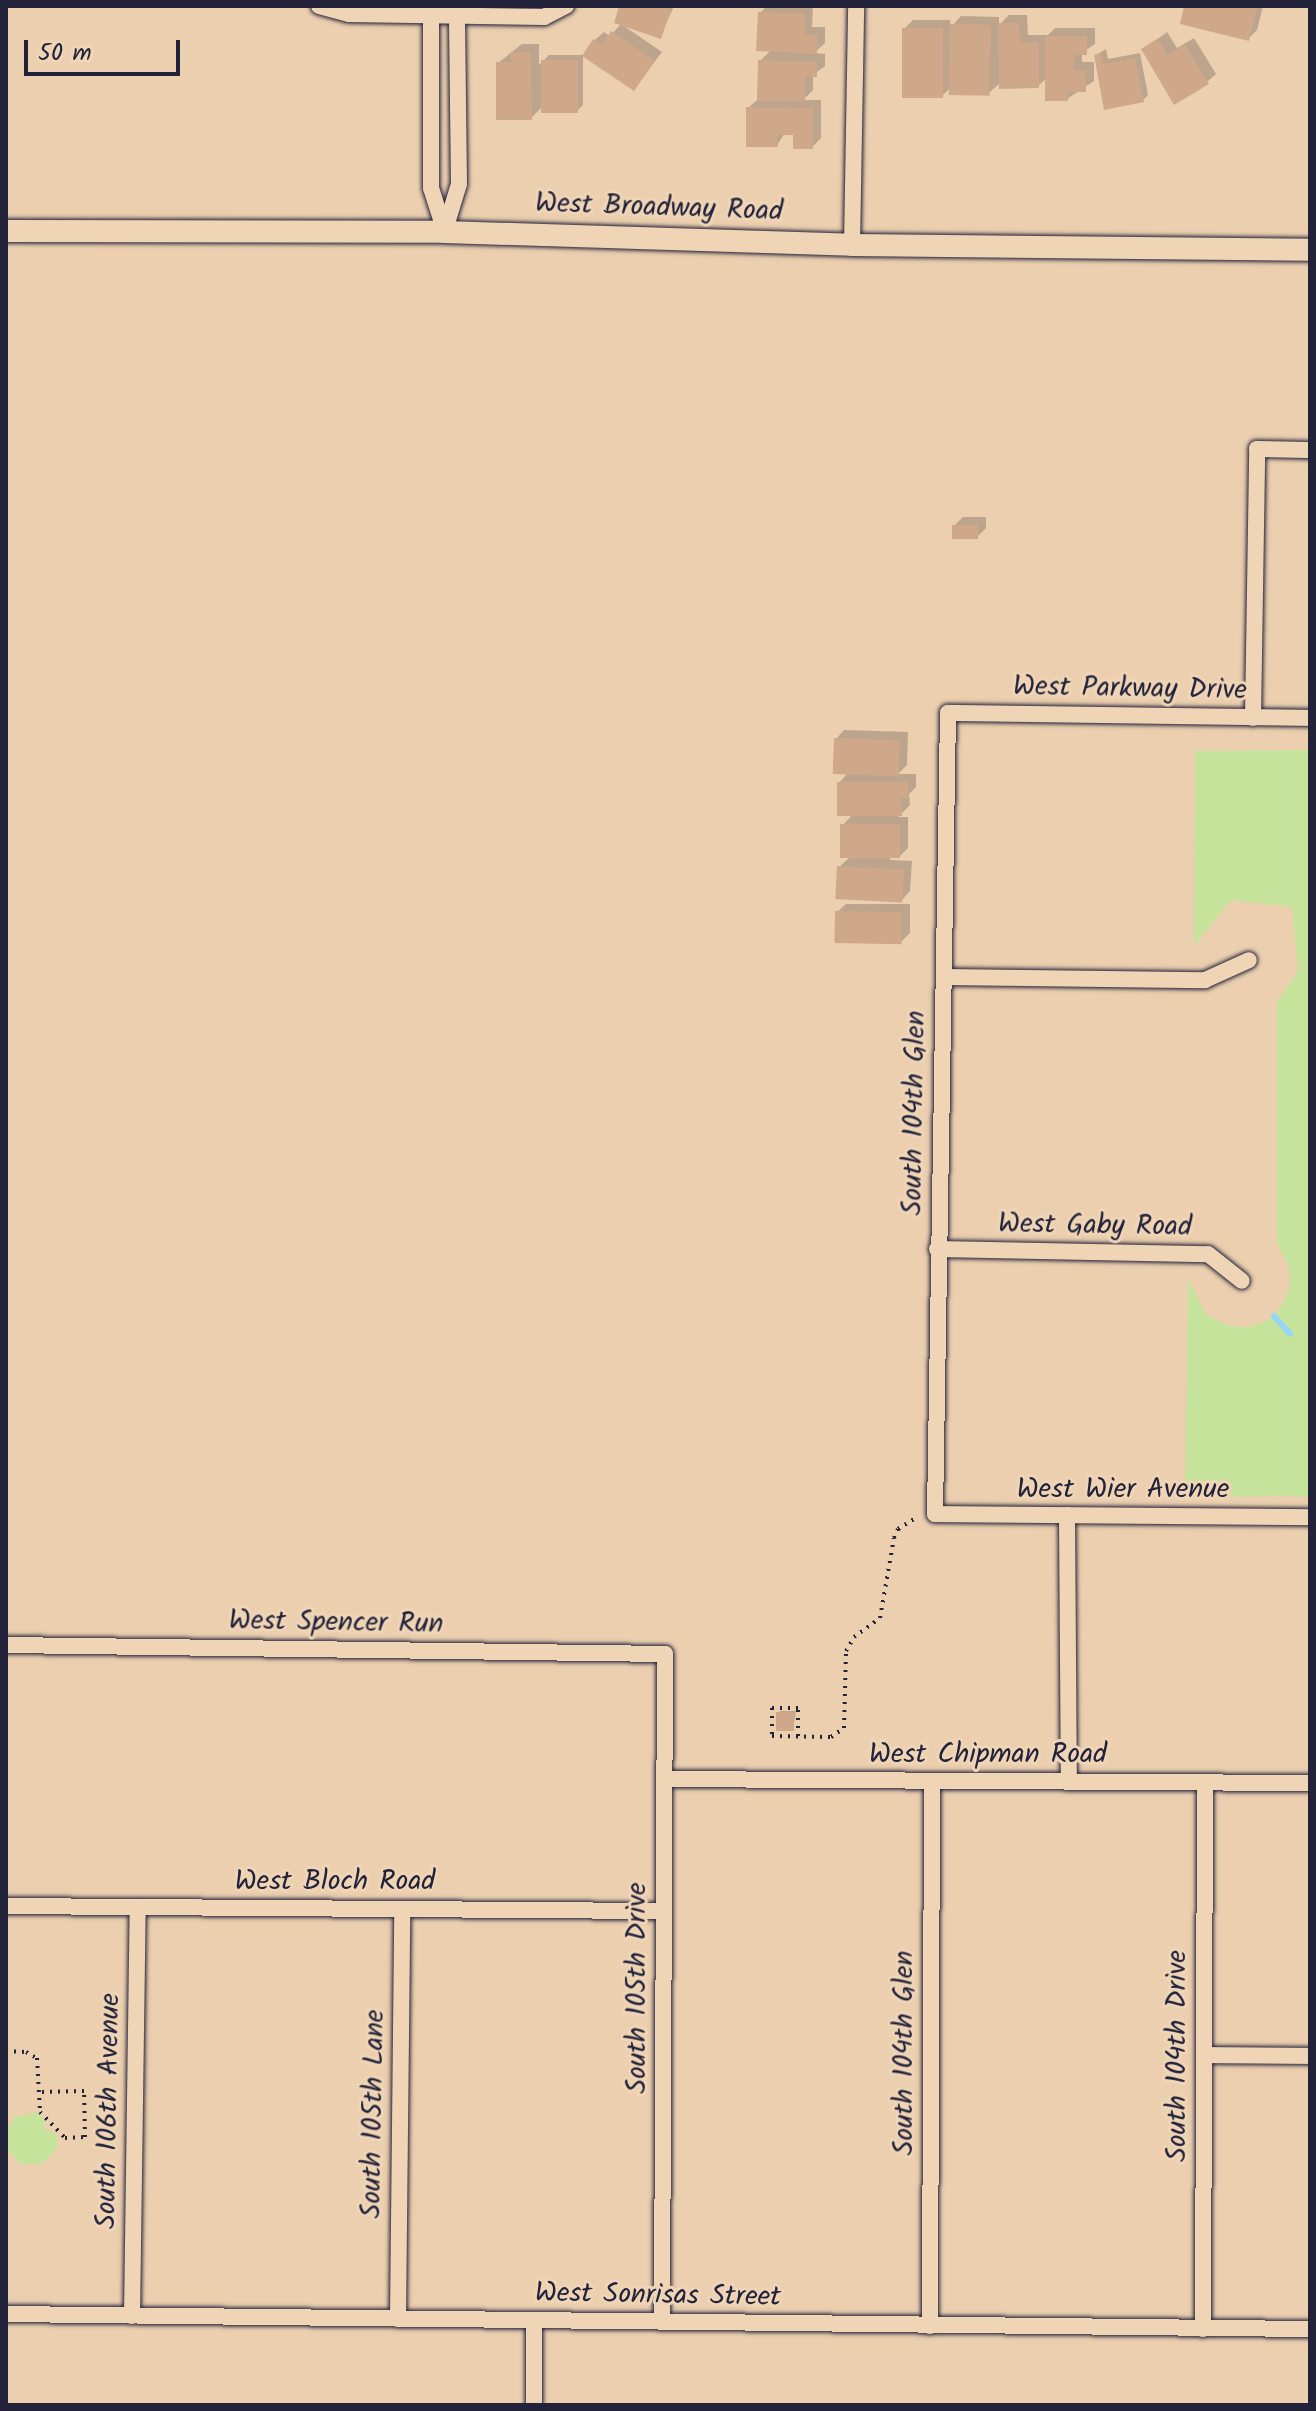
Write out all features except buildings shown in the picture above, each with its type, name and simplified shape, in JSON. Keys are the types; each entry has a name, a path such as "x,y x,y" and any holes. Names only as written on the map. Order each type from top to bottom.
{"main road":[{"name":"West Broadway Road","path":"6,231 445,232 852,245 1310,250"}],"street":[{"path":"852,245 856,6"},
{"path":"320,7 349,14 544,17 566,7"},
{"path":"431,16 431,188 445,232"},
{"path":"445,232 459,184 457,16"},
{"path":"1253,718 1257,449 1310,450"},
{"name":"West Parkway Drive","path":"948,713 1310,718"},
{"name":"South 104th Glen","path":"935,1514 948,713"},
{"path":"944,977 1205,980 1249,960"},
{"name":"West Gaby Road","path":"937,1249 1208,1254 1242,1281"},
{"name":"West Wier Avenue","path":"935,1514 1310,1517"},
{"path":"1067,1515 1069,1781"},
{"name":"West Spencer Run","path":"6,1645 665,1654"},
{"name":"South 105th Drive","path":"662,2322 665,1654"},
{"name":"West Chipman Road","path":"665,1779 1310,1783"},
{"name":"South 104th Glen","path":"930,2326 932,1781"},
{"name":"South 104th Drive","path":"1203,2329 1205,1782"},
{"name":"West Bloch Road","path":"6,1906 664,1911"},
{"name":"South 106th Avenue","path":"132,2316 138,1907"},
{"name":"South 105th Lane","path":"398,2319 402,1909"},
{"path":"1204,2055 1310,2056"},
{"name":"West Sonrisas Street","path":"6,2314 1310,2329"},
{"path":"534,2321 534,2405"}],"path":[{"path":"798,1736 798,1708 772,1708 772,1736 831,1737 844,1728 849,1644 880,1618 898,1529 921,1515 935,1514"},
{"path":"6,2051 26,2052 37,2058 40,2112 65,2138 85,2137 84,2091 40,2092"}],"green space":[{"path":"1310,750 1310,1496 1185,1497 1188,1278 1206,1314 1228,1326 1248,1327 1267,1321 1282,1306 1290,1287 1289,1267 1277,1243 1277,1002 1298,971 1292,907 1231,900 1194,946 1195,751"},
{"path":"38,2112 45,2120 44,2129 58,2135 56,2150 42,2164 20,2164 6,2148 6,2131 15,2117"}],"waterway":[{"path":"1274,1316 1290,1334"}]}
